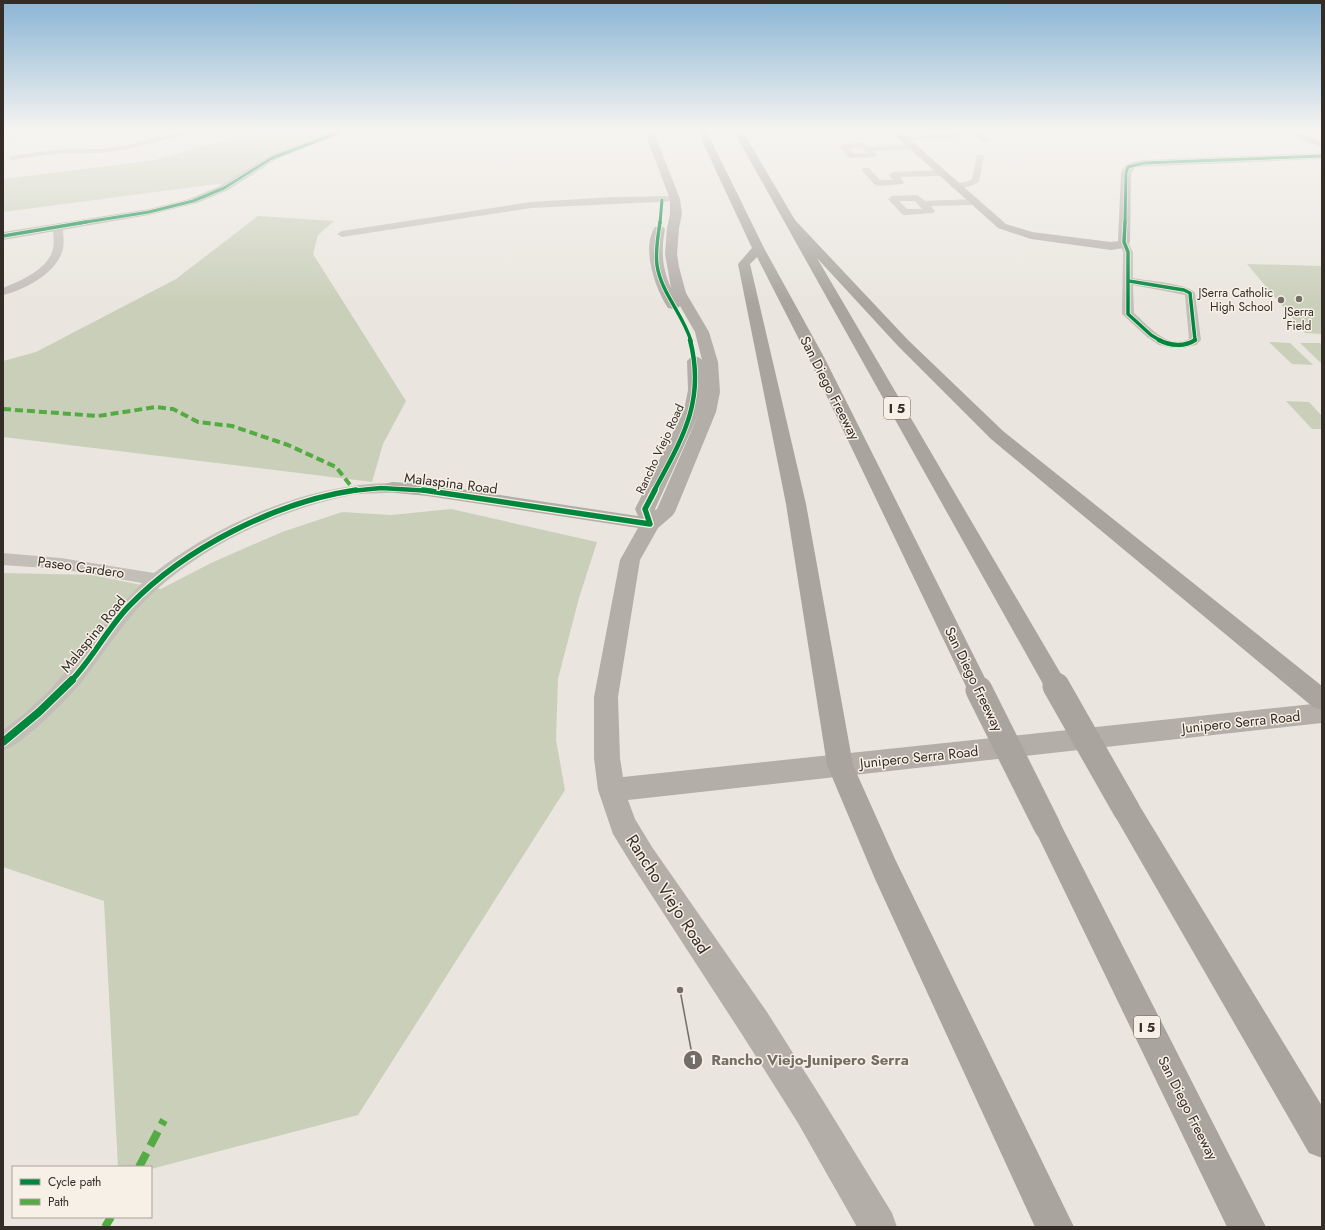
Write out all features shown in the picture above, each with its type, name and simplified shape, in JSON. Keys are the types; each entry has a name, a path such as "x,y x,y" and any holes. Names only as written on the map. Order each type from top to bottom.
{"highway":[{"name":"San Diego Freeway","path":"729,187 758,248 816,357 979,690 1247,1227"},
{"name":"I 5","path":"770,187 1126,809 1322,1140"},
{"path":"791,223 903,343 997,435 1322,700"},
{"path":"758,248 744,264 796,504 840,765 885,869 1055,1227"}],"street":[{"path":"3,236 149,212 193,201 225,187"},
{"name":"Rancho Viejo Road","path":"663,187 665,196 656,253 668,278 679,293 702,332 710,362 712,392 708,412 665,512 650,524 630,560 606,697 607,758 611,790 623,824 642,856 763,1037 810,1111 878,1227"},
{"path":"957,187 996,222 1019,232 1100,246 1115,246 1124,242"},
{"path":"1126,187 1124,242 1128,252 1128,314 1160,341 1180,345 1191,344 1195,340 1190,293 1184,290 1129,281"},
{"path":"342,234 531,205 665,196"},
{"path":"923,204 930,211 905,212 892,199 917,198 923,204 973,202"},
{"path":"3,292 38,274 54,259 57,251 58,227"},
{"name":"Malaspina Road","path":"3,742 28,724 73,678 129,607 158,580 192,555 219,539 287,508 354,490 392,488 427,490 650,524"},
{"name":"Paseo Cardero","path":"3,559 26,559 103,569 158,580"},
{"name":"Junipero Serra Road","path":"611,790 1322,713"}],"green space":[{"path":"3,187 191,187 3,212"},
{"path":"258,216 334,221 318,235 313,254 406,401 383,444 372,482 3,437 3,361 36,352 176,279"},
{"name":"JSerra Field","path":"1247,264 1322,266 1322,334 1305,333"},
{"path":"1269,342 1290,343 1313,365 1292,364"},
{"path":"1300,343 1320,343 1322,345 1322,364"},
{"path":"1286,401 1309,402 1322,416 1322,429 1312,429"},
{"path":"451,509 597,542 579,598 558,679 556,740 565,790 358,1115 152,1169 152,1166 118,1166 104,901 3,867 3,573 92,575 161,589 211,563 282,532 342,512 391,515"}],"marked path":[{"path":"3,409 98,416 156,407 173,409 198,422 232,426 288,445 336,467 354,490"},
{"path":"140,1166 164,1120"},
{"path":"105,1227 110,1218"}],"cycle path":[{"path":"3,236 149,212 193,201 225,187"},
{"path":"1126,187 1124,242 1128,252 1128,314 1151,335 1167,344 1183,345 1195,340 1190,293 1184,290 1129,281"},
{"path":"3,742 39,712 73,679 128,607 149,587 174,567 232,532 294,506 325,496 354,490 372,488 400,488 427,490 650,524 645,509 683,433 694,402 696,389 695,360 688,332 662,284 657,266 656,257 662,200"}],"place":[{"name":"JSerra Field","path":"1299,299"},
{"name":"JSerra Catholic High School","path":"1281,300"},
{"name":"Rancho Viejo-Junipero Serra","path":"680,990"}]}
